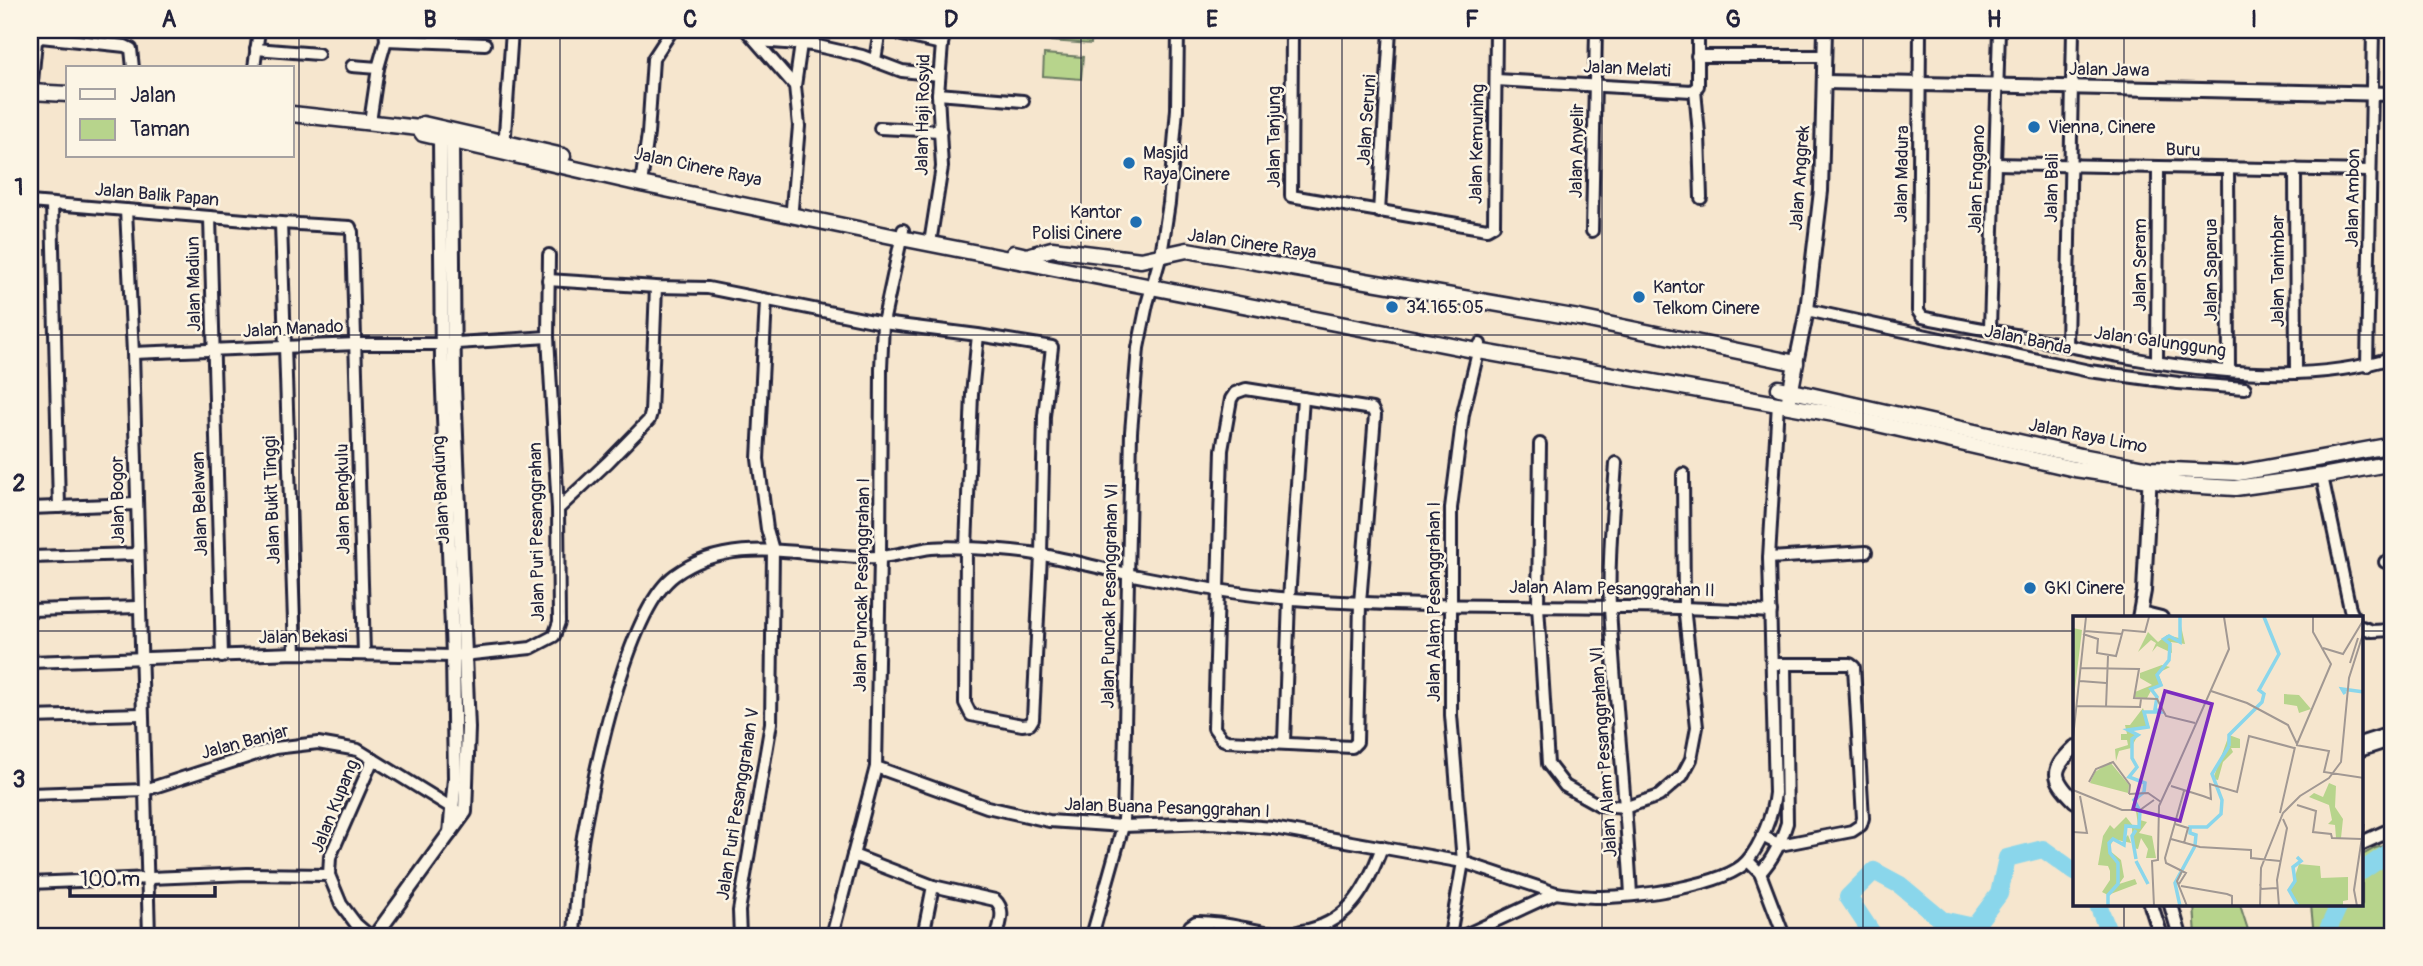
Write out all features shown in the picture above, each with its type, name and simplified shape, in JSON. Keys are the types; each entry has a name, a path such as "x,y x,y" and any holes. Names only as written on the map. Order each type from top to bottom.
{"main road":[{"path":"30,92 66,94"},
{"name":"Jalan Cinere Raya","path":"294,114 419,128 424,124 504,148"},
{"name":"Jalan Cinere Raya","path":"419,128 423,134 446,139 504,148 902,234 1027,256 1052,249 1141,260 1186,250 1578,318 1791,361"},
{"name":"Jalan Cinere Raya","path":"641,179 792,208 902,234"},
{"name":"Jalan Cinere Raya","path":"931,239 1479,347 1649,374 1660,382 1782,398"},
{"name":"Jalan Anggrek","path":"1782,398 1791,361"},
{"name":"Jalan Raya Limo","path":"1782,398 2081,456 2149,475 2235,488 2393,463"},
{"name":"Jalan Raya Limo","path":"2149,475 2238,473 2393,445"}],"street":[{"path":"95,42 96,30"},
{"path":"254,66 259,30"},
{"path":"504,148 512,30"},
{"path":"641,179 648,134 653,59 672,30"},
{"path":"746,30 794,86"},
{"path":"813,45 815,30"},
{"path":"875,60 880,30"},
{"name":"Jalan Haji Rosyid","path":"931,239 942,167 938,94 945,30"},
{"name":"Jalan Puncak Pesanggrahan VI","path":"1092,936 1123,826 1130,432 1138,348 1161,255 1169,203 1177,109 1178,30"},
{"name":"Jalan Tanjung","path":"1292,30 1290,195 1379,212"},
{"name":"Jalan Seruni","path":"1379,212 1390,30"},
{"name":"Jalan Kemuning","path":"1379,212 1487,229 1494,225 1496,30"},
{"name":"Jalan Anyelir","path":"1592,231 1596,30"},
{"name":"Jalan Melati","path":"1496,80 1695,90 1698,86 1698,30"},
{"name":"Jalan Anggrek","path":"1791,361 1807,310 1821,191 1825,30"},
{"name":"Jalan Madura","path":"1920,30 1918,311 1922,317"},
{"name":"Jalan Enggano","path":"1990,330 1999,30"},
{"name":"Jalan Bali","path":"2067,346 2073,30"},
{"name":"Jalan Ambon","path":"2367,366 2373,30"},
{"path":"370,122 386,35 485,44"},
{"path":"902,35 942,44"},
{"path":"30,92 38,39 41,37 125,46 131,49 133,66"},
{"path":"758,41 813,45 875,60 902,71 939,75"},
{"path":"792,208 799,126 794,86 801,44"},
{"path":"256,49 318,54"},
{"path":"1698,55 1825,56"},
{"path":"352,66 378,68"},
{"name":"Jalan Jawa","path":"1825,82 2393,94"},
{"path":"1695,90 1701,198"},
{"path":"938,94 1023,101"},
{"path":"880,128 941,131"},
{"name":"Jalan Bandung","path":"446,139 448,343 460,655 468,728 464,814"},
{"name":"Buru","path":"1995,164 2370,170"},
{"name":"Jalan Seram","path":"2157,363 2158,167"},
{"name":"Jalan Saparua","path":"2228,168 2229,371"},
{"name":"Jalan Tanimbar","path":"2295,169 2296,373"},
{"name":"Jalan Balik Papan","path":"30,202 281,223 346,225 352,229 357,344"},
{"path":"52,204 59,507"},
{"name":"Jalan Bogor","path":"126,210 133,353 149,936"},
{"name":"Jalan Madiun","path":"210,217 213,351"},
{"name":"Jalan Bukit Tinggi","path":"281,223 295,653"},
{"name":"Jalan Puncak Pesanggrahan I","path":"832,936 876,767 883,323 902,234"},
{"name":"Jalan Puri Pesanggrahan","path":"460,655 531,648 554,636 559,622 558,509 548,337 549,255"},
{"path":"548,280 709,288 883,323 978,335 1052,347 1044,416 1033,719 1030,724 1022,725 971,715 965,703 966,548 972,394 978,335"},
{"path":"558,509 649,420 656,287"},
{"name":"Jalan Puri Pesanggrahan V","path":"740,936 739,911 771,723 773,550 767,529 758,459 766,301"},
{"name":"Jalan Banda","path":"1807,310 2089,371 2178,383 2245,388"},
{"name":"Jalan Galunggung","path":"1922,317 2157,363 2229,371 2296,373 2367,366 2393,357"},
{"path":"448,343 548,337"},
{"name":"Jalan Manado","path":"133,353 285,346 448,343"},
{"name":"Jalan Bengkulu","path":"357,344 364,654"},
{"name":"Jalan Alam Pesanggrahan I","path":"1450,936 1463,862 1451,715 1450,532 1455,461 1479,347"},
{"name":"Jalan Belawan","path":"213,351 222,657"},
{"path":"1246,390 1303,398 1372,409 1375,415 1360,603 1357,742 1356,746 1347,748 1284,742 1227,741 1217,734 1214,728 1222,450 1231,399 1235,393 1246,390"},
{"path":"1284,742 1289,599 1303,398"},
{"path":"1760,873 1780,845 1788,809 1769,558 1782,398"},
{"path":"1540,444 1538,606 1548,764 1565,786 1599,805 1627,807 1659,796 1682,776 1691,759 1697,727 1684,606 1683,474"},
{"name":"Jalan Alam Pesanggrahan VI","path":"1616,463 1610,542 1610,606 1627,807 1631,895"},
{"path":"2140,616 2149,475"},
{"path":"2322,476 2353,616"},
{"path":"30,508 136,503"},
{"name":"Jalan Alam Pesanggrahan II","path":"574,936 584,826 614,698 637,630 654,597 675,575 712,556 773,550 880,557 933,548 966,548 1041,555 1218,591 1289,599 1360,603 1684,606 1771,612"},
{"path":"1769,558 1866,552"},
{"path":"30,557 137,554"},
{"path":"30,610 139,607"},
{"path":"2364,628 2372,631 2393,630"},
{"name":"Jalan Bekasi","path":"30,662 295,653 460,655"},
{"name":"Jalan Bandung","path":"450,833 460,655"},
{"path":"1762,836 1780,845 1852,831 1861,825 1863,818 1854,667 1850,664 1779,665"},
{"path":"1779,665 1775,793 1771,816 1748,861 1760,873 1784,936"},
{"path":"30,717 142,714"},
{"path":"2364,741 2393,732"},
{"path":"2364,749 2393,740"},
{"name":"Jalan Banjar","path":"30,794 145,790 275,748 318,743 358,750 464,814"},
{"path":"2073,749 2059,762 2056,773 2062,788 2073,799"},
{"name":"Jalan Kupang","path":"373,759 330,857 329,875 341,904 356,924 373,936"},
{"name":"Jalan Buana Pesanggrahan I","path":"876,767 988,807 1049,821 1123,826 1202,823 1273,828 1463,862 1556,893 1601,898 1676,889 1735,871 1748,861"},
{"path":"373,936 464,814"},
{"path":"2364,843 2393,829"},
{"path":"1188,936 1190,926 1196,922 1283,935 1325,925 1352,906 1367,884 1382,846"},
{"path":"853,855 933,886 995,900 1000,905 1002,916 997,936"},
{"path":"30,883 247,874 329,875"},
{"path":"923,936 933,886"},
{"path":"1463,936 1556,893"},
{"path":"2151,906 2161,936"},
{"path":"2171,906 2180,936"}],"green space":[{"path":"1052,30 1092,30 1091,44 1051,41"},
{"path":"1044,54 1083,57 1081,79 1043,76"},
{"path":"2393,844 2393,936 2314,936 2311,906 2364,906 2364,854"},
{"path":"2194,906 2240,906 2250,936 2196,936"}],"waterway":[{"path":"1874,936 1848,897 1874,871 1900,885 1942,920 1974,927 1999,894 2007,858 2043,849 2073,871"},
{"path":"2364,870 2393,850"},
{"path":"2098,906 2110,936"},
{"path":"2325,936 2339,906"}],"place":[{"name":"Vienna, Cinere","path":"2034,127"},
{"name":"Masjid Raya Cinere","path":"1129,163"},
{"name":"Kantor Polisi Cinere","path":"1136,222"},
{"name":"Kantor Telkom Cinere","path":"1639,297"},
{"name":"34.165.05","path":"1392,307"},
{"name":"GKI Cinere","path":"2030,588"}]}
